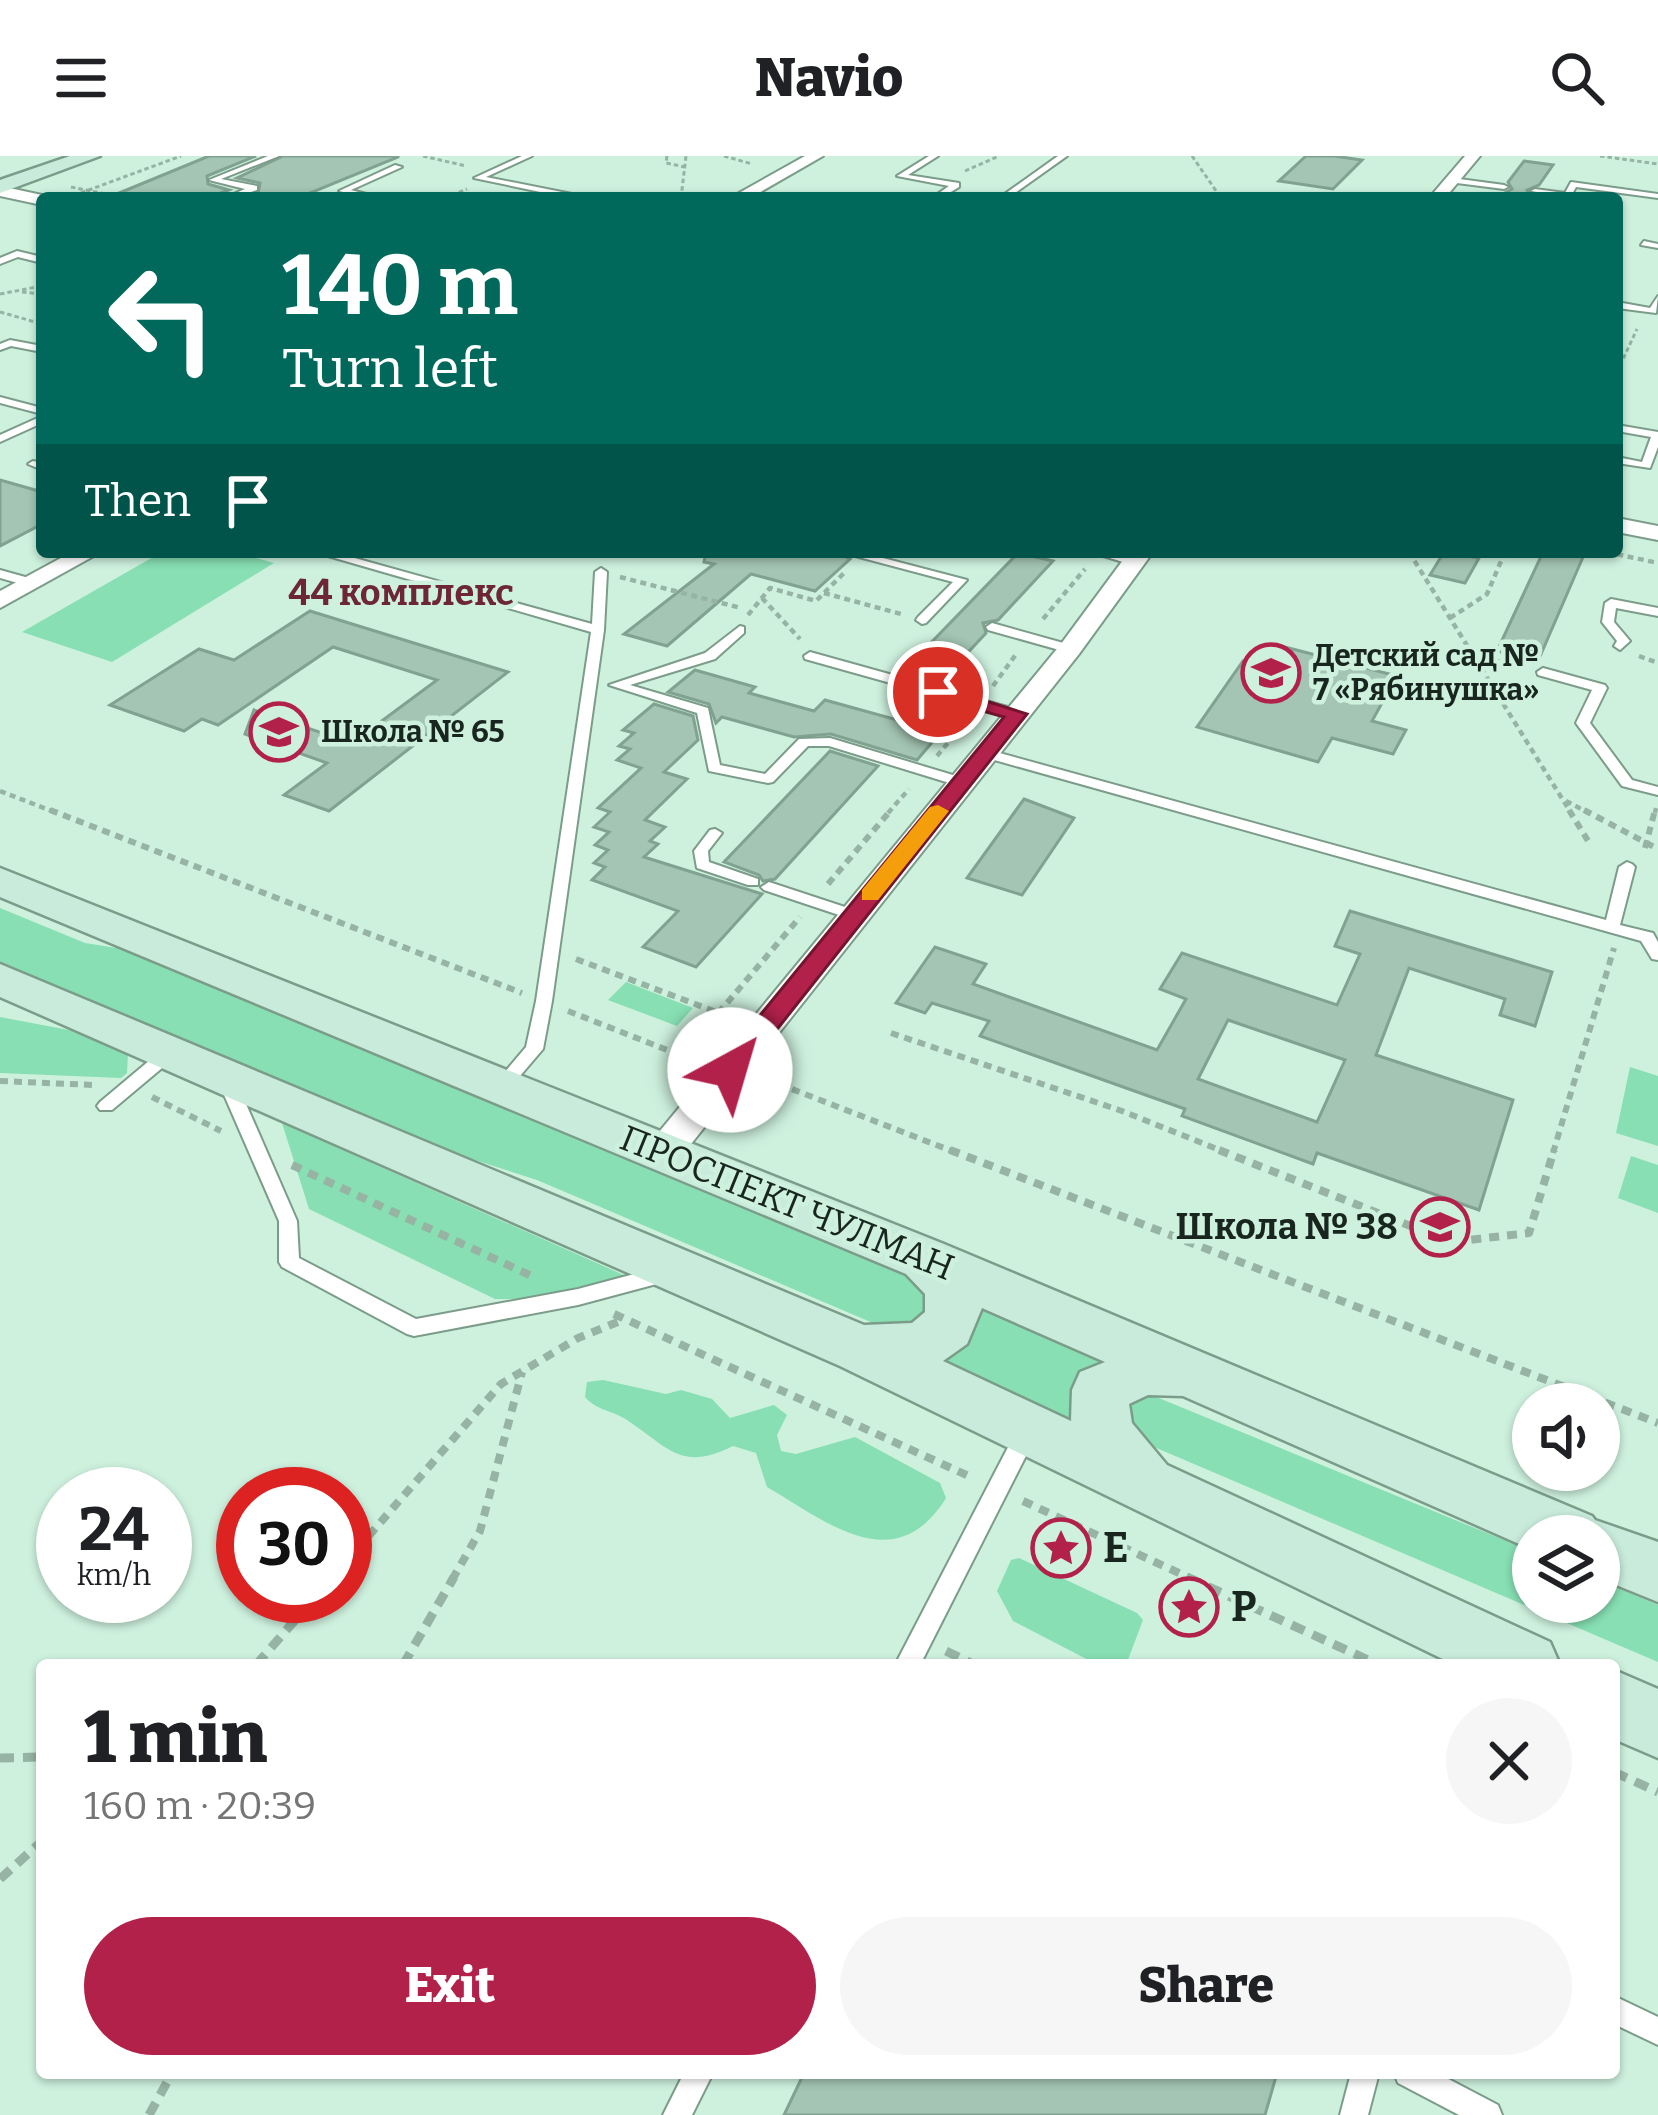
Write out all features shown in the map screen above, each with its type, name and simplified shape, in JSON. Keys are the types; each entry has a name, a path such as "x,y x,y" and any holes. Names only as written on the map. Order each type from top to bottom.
{"main road":[{"path":"0,169 39,156"},
{"path":"0,189 90,156"},
{"name":"ПРОСПЕКТ ЧУЛМАН","path":"0,881 925,1258 1521,1515"},
{"path":"0,979 860,1349 1493,1658"},
{"path":"860,1349 904,1349 928,1343 946,1331 955,1310 951,1288 925,1258"},
{"path":"1150,1489 1108,1440 1096,1415 1100,1390 1143,1370 1191,1372"},
{"path":"1620,1557 1658,1573"},
{"path":"1620,1707 1658,1724"}],"street":[{"path":"749,192 816,156"},
{"path":"1442,192 1473,156"},
{"path":"0,189 36,198"},
{"path":"1623,526 1658,533"},
{"path":"0,601 78,558"},
{"path":"663,1153 1070,650 1136,558"}],"lane":[{"path":"244,192 254,188 213,180 275,156"},
{"path":"528,156 478,178 557,192"},
{"path":"934,156 901,176 956,185 946,192"},
{"path":"1012,192 1063,156"},
{"path":"348,192 343,191 398,167"},
{"path":"1452,180 1504,187"},
{"path":"1569,192 1574,184 1658,196"},
{"path":"1535,191 1540,192"},
{"path":"1644,243 1658,245"},
{"path":"0,261 17,254 36,259"},
{"path":"1652,311 1658,299"},
{"path":"0,347 10,343 36,348"},
{"path":"0,400 36,413"},
{"path":"0,439 36,418"},
{"path":"1623,429 1657,435 1646,466 1623,461"},
{"path":"341,558 598,630"},
{"path":"870,558 961,580 933,614"},
{"path":"502,1086 534,1049 544,1001 598,630 602,572"},
{"path":"0,574 32,584"},
{"path":"1621,646 1624,640 1608,622 1611,603 1658,612"},
{"path":"992,627 1070,650"},
{"path":"588,693 710,656 740,630"},
{"path":"810,656 1017,714"},
{"path":"1544,673 1600,688 1583,723 1627,782 1658,795"},
{"path":"616,685 703,711 714,768 727,774 768,779 804,742 830,742 961,782"},
{"path":"985,753 1647,937 1658,956"},
{"path":"716,832 701,851 702,865 854,915"},
{"path":"1612,927 1628,866"},
{"path":"106,1106 167,1054"},
{"path":"226,1077 287,1221 289,1262 414,1328 578,1297 680,1270"},
{"path":"911,1659 1028,1430"},
{"path":"1620,2013 1658,2032"},
{"path":"677,2115 696,2079"},
{"path":"1354,2115 1363,2079"},
{"path":"1419,2079 1488,2115"}],"path":[{"path":"83,192 181,156"},
{"path":"423,156 492,172"},
{"path":"667,156 666,163 685,167"},
{"path":"682,192 686,156"},
{"path":"724,156 767,168"},
{"path":"1192,156 1217,192"},
{"path":"1600,156 1658,164"},
{"path":"55,184 98,192"},
{"path":"2,292 36,287"},
{"path":"2,292 36,294"},
{"path":"1623,361 1652,311"},
{"path":"0,312 36,322"},
{"path":"1623,556 1658,563"},
{"path":"740,630 737,628 770,589 816,601 860,558"},
{"path":"1413,558 1590,844"},
{"path":"1450,618 1487,594 1502,558"},
{"path":"602,572 738,607"},
{"path":"824,593 933,614"},
{"path":"762,598 812,652 810,656"},
{"path":"1473,655 1544,673"},
{"path":"682,1056 981,704"},
{"path":"0,791 682,1056 770,1080 1658,1423"},
{"path":"1628,866 1642,858 1658,795"},
{"path":"1562,799 1658,849"},
{"path":"891,1033 1122,1111 1451,1242 1528,1233 1607,980 1615,946 1612,927"},
{"path":"551,950 719,1012"},
{"path":"296,1167 1366,1659"},
{"path":"372,1531 502,1384 578,1338 625,1319"},
{"path":"406,1659 479,1532 522,1372"},
{"path":"261,1659 293,1623"},
{"path":"0,1758 36,1757"},
{"path":"1620,1775 1658,1792"},
{"path":"0,1879 36,1846"},
{"path":"149,2115 169,2079"}],"green space":[{"path":"152,558 256,558 274,563 112,662 22,632"},
{"path":"0,908 85,943 129,950 906,1270 923,1291 926,1309 914,1322 887,1329 537,1180 425,1144 0,964"},
{"path":"626,982 693,1008 677,1026 608,1000"},
{"path":"0,1017 74,1031 128,1054 127,1073 121,1078 0,1073"},
{"path":"1630,1067 1658,1076 1658,1146 1616,1133"},
{"path":"282,1123 626,1276 526,1299 495,1299 309,1209"},
{"path":"1631,1156 1658,1165 1658,1213 1618,1198"},
{"path":"973,1298 1113,1357 1081,1386 1071,1428 928,1365"},
{"path":"603,1380 712,1399 730,1418 774,1405 787,1415 777,1435 781,1451 796,1454 855,1437 940,1483 946,1498 926,1523 905,1536 883,1540 860,1536 767,1487 756,1453 733,1446 688,1457 595,1405 585,1397 587,1382"},
{"path":"1149,1394 1512,1543 1512,1600 1140,1441 1123,1406"},
{"path":"1019,1558 1137,1613 1143,1620 1128,1659 1086,1659 1013,1621 997,1591 1011,1560"},
{"path":"1620,1589 1658,1605 1658,1662 1567,1623 1620,1623"}],"building":[{"path":"209,156 256,156 207,176 208,184 229,190 224,192 122,192"},
{"path":"283,156 398,156 313,192 258,192 260,183 237,178"},
{"path":"1306,156 1362,160 1333,189 1279,181"},
{"path":"1524,161 1553,165 1528,192 1507,192 1512,189 1508,182"},
{"path":"0,480 36,490 36,527 0,546"},
{"path":"705,558 850,559 815,591 751,574 667,646 624,634 714,564 704,562"},
{"path":"1013,558 1053,561 998,620 983,623 986,633 959,662 922,652"},
{"path":"1440,558 1479,558 1465,583 1430,575"},
{"path":"1540,558 1583,558 1538,661 1497,651"},
{"path":"310,611 508,672 329,811 284,795 327,763 245,734 254,710 352,743 437,680 333,647 218,725 202,719 184,731 110,705 199,649 234,660"},
{"path":"1281,646 1397,676 1372,721 1406,730 1393,754 1332,738 1318,762 1197,727 1243,661 1267,667"},
{"path":"695,670 755,687 749,693 814,711 825,700 941,732 917,760 831,734 794,737 722,717 716,723 709,704 668,692"},
{"path":"654,704 693,716 698,740 664,772 687,779 645,820 665,827 650,841 658,844 644,857 762,894 696,967 643,947 678,911 592,880 605,867 594,863 608,850 595,845 609,832 594,827 610,812 598,808 641,768 617,760 630,749 619,746 634,733 623,730"},
{"path":"830,751 878,766 775,879 763,881 759,875 724,862"},
{"path":"1024,799 1074,818 1022,895 967,878"},
{"path":"1350,911 1552,972 1535,1026 1500,1015 1505,999 1409,968 1376,1055 1513,1100 1479,1210 1317,1153 1313,1164 1182,1116 1185,1109 980,1036 989,1021 932,1003 925,1013 896,1003 935,947 986,964 973,984 1157,1050 1186,999 1160,989 1182,953 1337,1005 1360,954 1335,946","holes":["1228,1020 1345,1060 1317,1122 1198,1079"]},
{"path":"801,2079 1275,2079 1265,2115 784,2115"}],"slow traffic":[{"path":"870,895 938,811"}],"place":[{"name":"Детский сад № 7 «Рябинушка»","path":"1271,673"},
{"name":"Школа № 65","path":"279,732"},
{"name":"Школа № 38","path":"1440,1227"},
{"name":"Е","path":"1061,1548"},
{"name":"Р","path":"1189,1607"}],"district":[{"name":"44 комплекс","path":"401,593"}],"route":[{"path":"730,1070 1017,714 938,692"}]}
